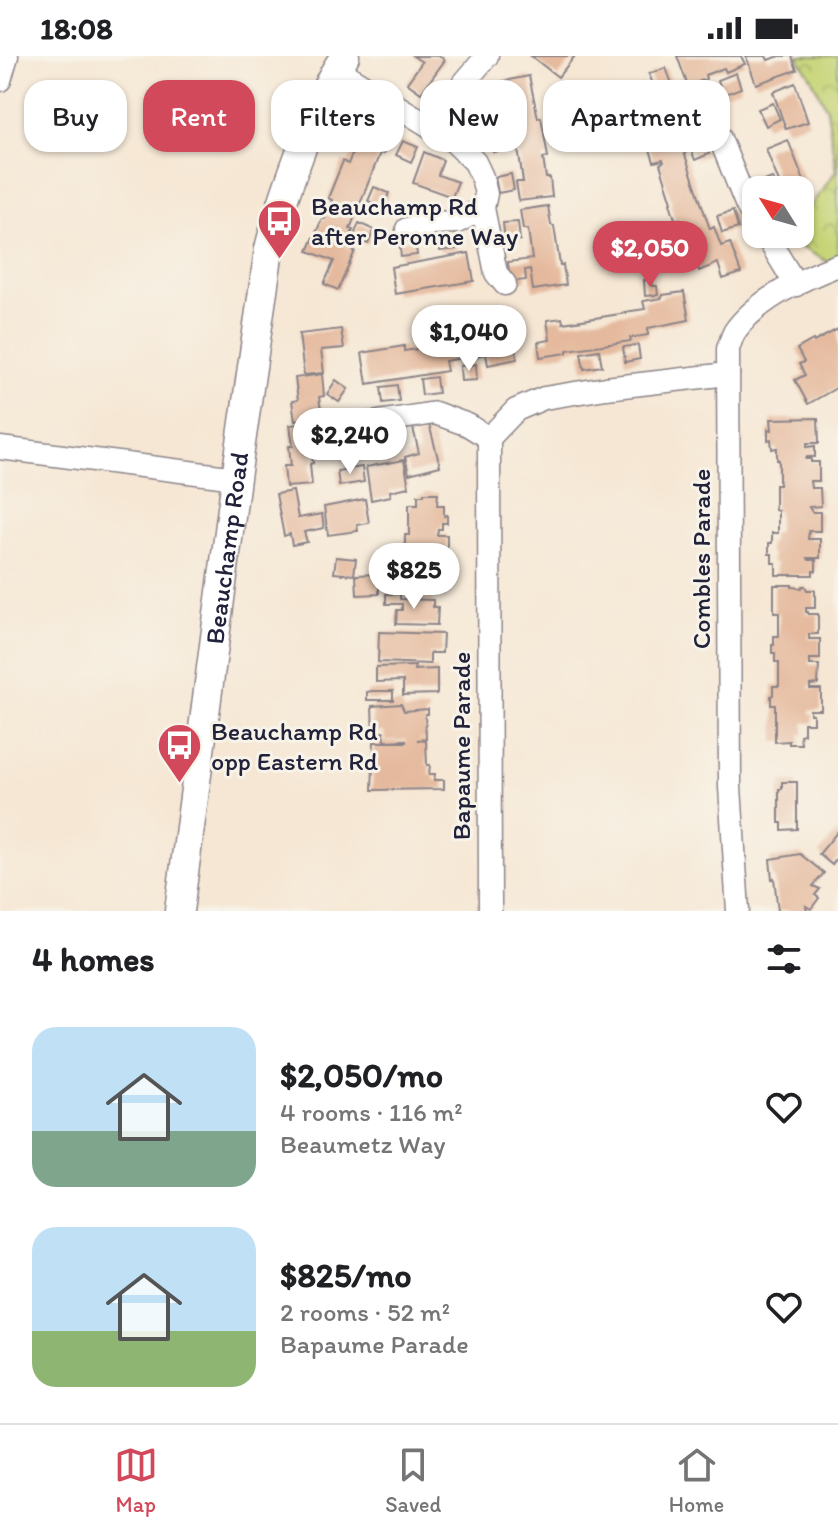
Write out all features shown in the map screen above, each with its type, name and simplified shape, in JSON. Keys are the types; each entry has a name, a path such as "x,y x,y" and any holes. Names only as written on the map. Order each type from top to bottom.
{"main road":[{"name":"Beauchamp Road","path":"179,911 269,249 276,218 319,102 340,62"}],"street":[{"path":"0,80 7,56"},
{"path":"466,80 487,56"},
{"path":"340,62 420,119"},
{"path":"465,152 475,162 482,177 486,194 483,208 496,273 505,284"},
{"path":"725,152 742,194"},
{"path":"407,229 457,222 483,208"},
{"path":"774,248 796,285"},
{"name":"Combles Parade","path":"738,911 730,787 728,349 734,332 760,305 838,265"},
{"path":"371,423 435,413 468,425 489,438 516,410 544,398 728,374"},
{"name":"Bapaume Parade","path":"489,438 490,911"},
{"path":"0,448 236,478"}],"green space":[{"path":"797,56 838,56 838,265 835,266 802,248 814,248 814,201 836,171 827,109"}],"building":[{"path":"413,56 440,56 445,60 430,80 420,80 420,92 407,83 422,62"},
{"path":"531,56 575,56 558,77"},
{"path":"677,56 741,56 745,64 726,72 724,68 705,75 703,80 686,80"},
{"path":"746,56 766,56 768,60 792,56 797,70 756,84"},
{"path":"666,68 671,80 651,80 649,74"},
{"path":"736,73 741,88 730,92 730,80 718,80"},
{"path":"529,76 538,118 541,117 543,152 547,152 548,157 543,158 552,197 519,201 516,182 523,182 518,152 527,152 527,80 510,80"},
{"path":"795,83 808,122 786,129 773,92"},
{"path":"773,103 780,119 766,126 758,109"},
{"path":"788,140 802,176 777,176 766,149"},
{"path":"404,141 418,147 411,162 396,155 404,152"},
{"path":"353,152 384,152 380,153 350,229 353,230 346,247 355,251 338,290 324,284 334,261 308,251 322,219 325,219 332,200 328,198 343,161 348,164"},
{"path":"424,152 443,160 438,175 458,182 452,197 413,183"},
{"path":"651,152 684,152 710,229 714,227 721,246 730,243 741,273 723,279 718,263 699,271 681,219 675,219 660,164 664,162 654,162"},
{"path":"692,152 708,152 709,154 695,160"},
{"path":"511,174 514,190 498,193 495,177"},
{"path":"374,187 389,193 383,208 368,201"},
{"path":"548,206 566,285 533,290 530,269 525,270 526,280 510,282 508,262 532,259 528,229 523,229 520,210"},
{"path":"733,211 738,228 722,233 717,216"},
{"path":"518,222 520,240 505,241 503,223"},
{"path":"359,223 374,230 368,244 353,238"},
{"path":"455,233 456,249 440,251 439,235"},
{"path":"415,239 417,255 401,257 399,241"},
{"path":"469,253 474,281 395,294 391,267"},
{"path":"644,280 652,280 653,286 657,286 658,295 645,296"},
{"path":"684,292 689,320 648,328 648,335 630,338 631,341 540,357 538,342 550,340 547,320 562,318 563,323 626,313 645,309 643,301"},
{"path":"498,322 501,342 514,340 517,359 488,365 486,354 445,361 447,371 367,384 362,353 404,346 404,351 443,345 442,337 482,331 481,325"},
{"path":"341,329 344,348 321,350 324,373 304,375 299,334"},
{"path":"838,329 838,387 808,404 795,380 805,375 799,364 804,362 797,349"},
{"path":"638,345 640,359 625,362 623,347"},
{"path":"599,350 602,366 584,369 581,353"},
{"path":"476,364 477,380 461,381 460,366"},
{"path":"322,374 324,396 319,397 322,417 295,421 292,401 298,400 295,378"},
{"path":"436,377 438,393 422,395 420,379"},
{"path":"336,380 348,389 339,402 327,394"},
{"path":"397,385 399,401 383,403 381,387"},
{"path":"818,418 819,443 807,443 807,447 815,446 815,457 806,459 819,462 819,481 810,481 811,488 820,488 821,506 809,507 812,512 820,512 820,531 809,531 808,539 820,539 820,558 808,558 816,560 813,575 776,575 776,563 772,563 769,543 772,543 772,533 778,533 775,485 779,485 779,460 777,448 772,449 771,439 768,440 768,429 772,430 771,419"},
{"path":"313,422 316,442 311,443 312,485 286,487 284,466 291,466 289,446 293,446 290,425"},
{"path":"429,424 440,466 409,474 405,457 419,453 413,428"},
{"path":"333,429 345,438 336,451 324,443"},
{"path":"388,433 392,449 375,453 371,436"},
{"path":"404,460 409,487 390,491 391,496 371,500 366,467"},
{"path":"362,467 364,482 339,486 337,471"},
{"path":"293,491 298,518 322,514 324,528 304,532 307,542 292,545 290,534 284,536 276,494"},
{"path":"438,493 437,505 444,505 447,523 442,523 437,535 447,535 447,555 416,554 416,549 405,549 405,535 409,535 409,504 418,504 418,495"},
{"path":"365,499 369,523 357,525 358,531 328,535 324,507"},
{"path":"336,557 356,559 354,575 334,573"},
{"path":"400,559 444,559 443,592 415,592 415,584 410,584 410,573 400,573"},
{"path":"379,574 379,594 357,595 356,575"},
{"path":"774,585 805,586 807,590 815,590 815,608 806,608 806,612 818,614 818,634 809,634 809,639 820,639 820,659 810,659 810,665 819,665 818,684 810,685 810,689 821,689 821,710 810,710 813,723 804,723 801,744 775,742 775,705 771,705 771,696 773,686 779,686 779,662 775,662 772,645 774,636 779,636 779,613 774,613"},
{"path":"386,594 400,594 400,599 433,600 433,607 438,607 437,625 396,624 397,610 402,610 402,604 386,604"},
{"path":"379,632 443,634 442,653 430,653 430,664 378,662"},
{"path":"415,666 414,670 437,669 437,694 403,695 403,681 376,682 376,667"},
{"path":"393,691 393,700 367,700 367,692"},
{"path":"401,704 404,711 428,709 428,714 425,714 426,739 417,740 426,741 429,774 435,774 434,780 444,780 444,789 372,790 374,742 406,740 385,741 384,732 373,732 372,706"},
{"path":"782,782 797,782 797,829 782,830 782,823 779,823 779,789 782,789"},
{"path":"838,831 838,861 836,859 832,865 819,854"},
{"path":"800,854 824,873 813,886 820,889 815,895 819,898 811,909 806,906 807,911 778,911 770,859"}],"place":[{"name":"Beauchamp Rd after Peronne Way","path":"280,260"},
{"name":"Beauchamp Rd opp Eastern Rd","path":"180,785"}]}
